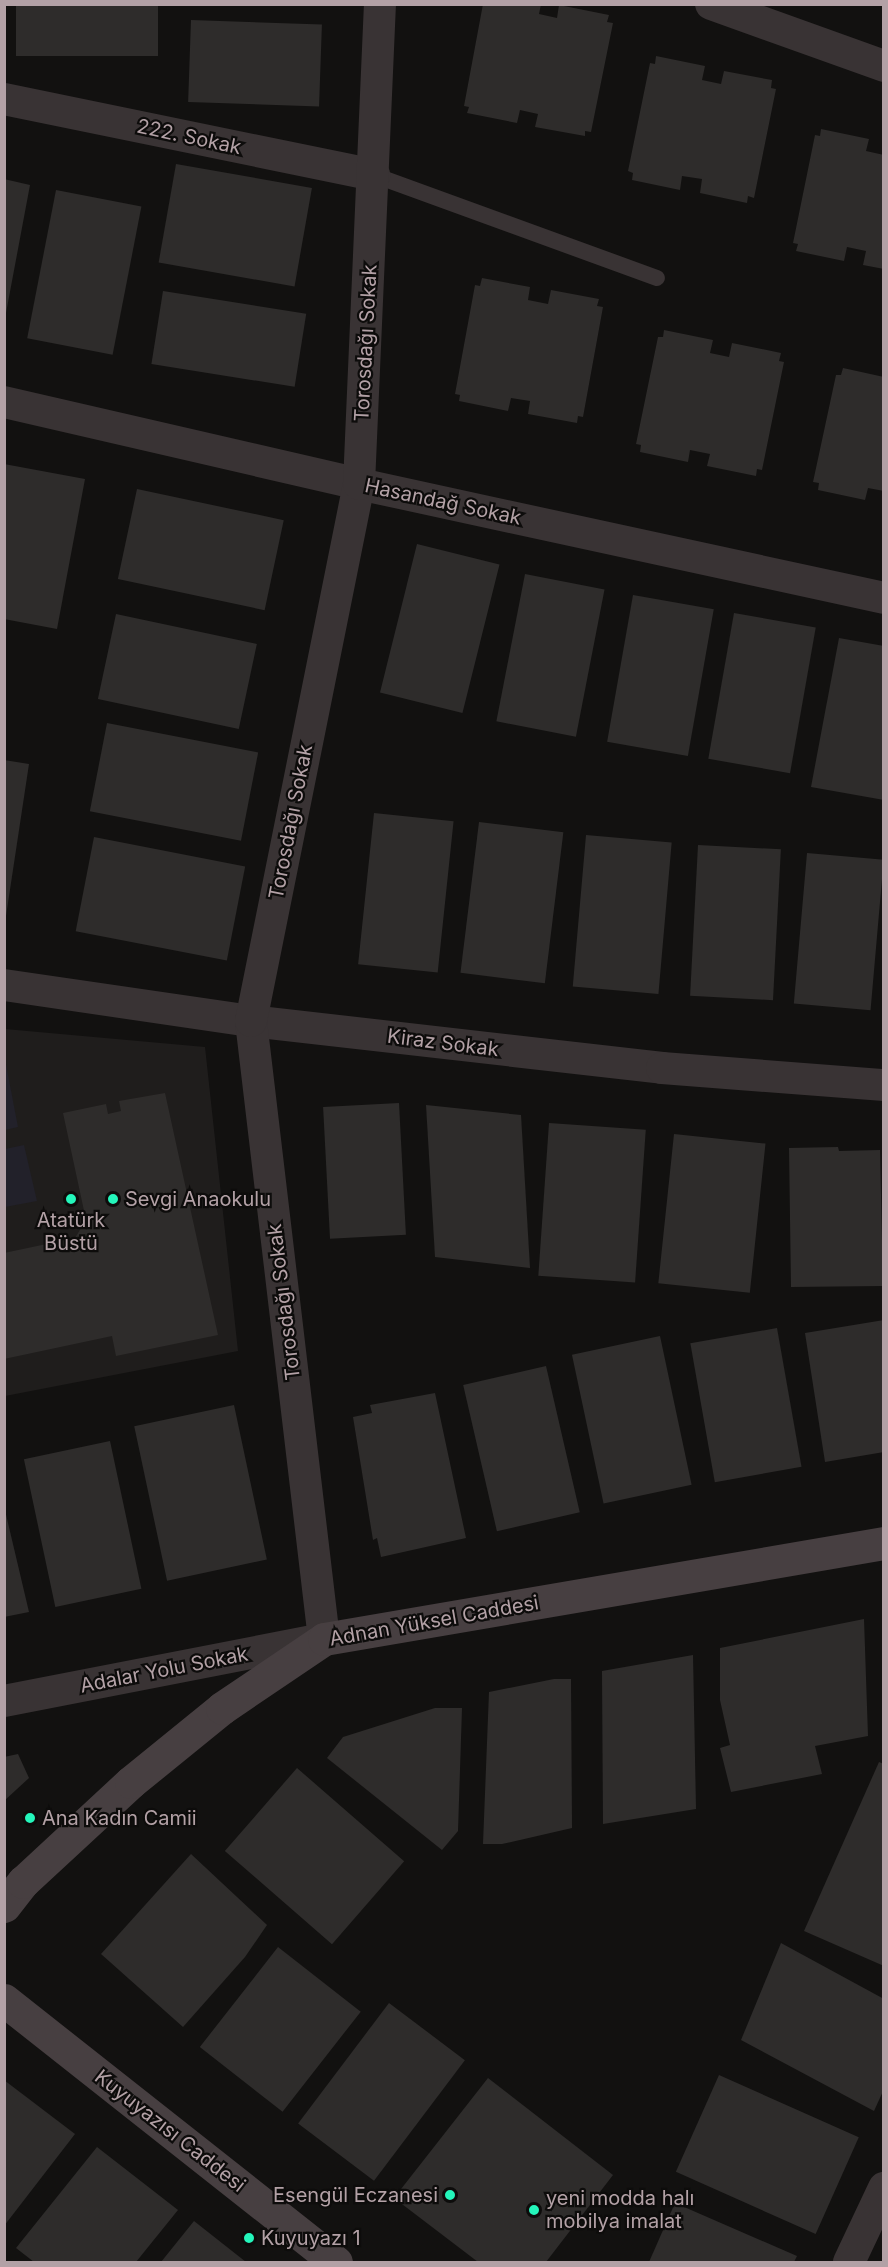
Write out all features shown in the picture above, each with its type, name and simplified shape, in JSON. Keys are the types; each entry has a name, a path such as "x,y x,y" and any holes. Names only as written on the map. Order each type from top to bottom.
{"street":[{"name":"Torosdağı Sokak","path":"324,1638 251,1021 359,484 380,4"},
{"path":"711,4 884,66"},
{"name":"222. Sokak","path":"4,99 374,175"},
{"name":"Hasandağ Sokak","path":"4,402 359,484 884,597"},
{"name":"Kiraz Sokak","path":"4,985 251,1021 662,1068 884,1085"},
{"name":"Adnan Yüksel Caddesi","path":"4,1906 23,1882 131,1782 222,1708 324,1638 884,1543"},
{"name":"Adalar Yolu Sokak","path":"4,1701 324,1638"},
{"name":"Kuyuyazısı Caddesi","path":"4,2000 336,2262"},
{"path":"849,2262 884,2188"}],"lane":[{"path":"374,175 657,278"}],"shaded area":[{"name":"Sevgi Anaokulu","path":"5,1029 205,1047 238,1351 5,1396"},
{"path":"4,1054 18,1127 5,1130 4,1130"},
{"path":"24,1145 37,1201 5,1207 5,1149"}],"building":[{"path":"16,4 158,4 158,56 16,56"},
{"path":"483,4 541,4 539,14 557,18 559,5 609,15 607,22 613,23 591,132 585,131 585,136 535,127 538,114 520,110 517,123 467,113 469,107 464,106"},
{"path":"191,20 322,25 319,107 188,102"},
{"path":"656,56 705,66 702,80 721,84 724,71 772,80 771,88 776,89 754,198 748,196 747,203 700,193 702,179 682,176 680,190 632,180 633,173 628,171 650,63 655,64"},
{"path":"821,129 869,139 866,151 884,155 884,269 863,265 866,251 847,247 844,261 796,251 798,244 793,243 815,135 820,136"},
{"path":"176,164 312,188 295,286 159,262"},
{"path":"4,179 30,185 6,313 4,313"},
{"path":"56,190 141,207 113,355 27,338"},
{"path":"482,278 530,287 528,300 548,304 551,290 599,299 597,306 603,307 583,417 578,416 577,423 528,414 530,401 511,398 508,411 459,401 460,395 455,394 475,285 480,286"},
{"path":"163,291 306,314 295,387 151,364"},
{"path":"664,330 713,340 710,353 729,357 732,343 781,353 779,361 784,362 762,470 757,469 756,476 707,466 710,454 690,450 688,462 640,452 641,445 636,444 658,337 663,337"},
{"path":"843,368 884,377 884,491 868,488 865,500 818,490 819,483 813,482 836,375 841,375"},
{"path":"4,464 85,479 57,629 4,619"},
{"path":"137,489 284,520 265,610 118,579"},
{"path":"417,544 499,565 462,713 380,692"},
{"path":"525,574 605,589 576,737 496,721"},
{"path":"633,595 714,609 688,756 607,742"},
{"path":"734,613 816,627 790,773 708,759"},
{"path":"116,614 257,644 239,729 98,699"},
{"path":"839,638 884,646 884,800 811,787"},
{"path":"107,723 258,752 241,841 90,811"},
{"path":"4,760 29,764 6,916 4,916"},
{"path":"374,813 454,821 438,973 358,964"},
{"path":"479,822 563,832 545,983 460,973"},
{"path":"586,835 672,842 658,994 573,986"},
{"path":"94,837 245,866 227,961 76,931"},
{"path":"698,845 781,849 773,1000 690,996"},
{"path":"807,853 884,860 871,1010 794,1003"},
{"path":"165,1093 218,1335 116,1356 112,1336 4,1359 4,1253 75,1238 86,1220 63,1113 106,1104 108,1114 121,1111 119,1101"},
{"path":"399,1103 406,1235 330,1239 323,1107"},
{"path":"426,1105 521,1115 530,1268 435,1257"},
{"path":"549,1123 646,1130 635,1282 538,1276"},
{"path":"674,1134 765,1144 750,1293 658,1283"},
{"path":"838,1147 839,1151 880,1150 883,1286 791,1287 789,1148"},
{"path":"884,1320 884,1452 825,1462 805,1333"},
{"path":"777,1328 801,1467 715,1482 690,1343"},
{"path":"660,1336 692,1485 604,1503 572,1355"},
{"path":"546,1366 580,1512 497,1531 463,1385"},
{"path":"435,1393 466,1538 381,1557 377,1538 373,1540 353,1417 372,1413 370,1405"},
{"path":"234,1405 267,1560 167,1581 134,1426"},
{"path":"110,1441 141,1589 55,1607 24,1459"},
{"path":"4,1506 29,1612 4,1617"},
{"path":"864,1619 868,1736 815,1746 822,1774 731,1792 720,1748 730,1745 720,1700 720,1648"},
{"path":"693,1655 696,1809 603,1824 602,1671"},
{"path":"554,1679 571,1679 572,1828 502,1844 483,1844 489,1692"},
{"path":"435,1708 462,1708 458,1831 442,1850 327,1758 343,1737"},
{"path":"18,1754 29,1778 4,1801 4,1757"},
{"path":"879,1762 884,1764 884,1966 804,1931"},
{"path":"297,1768 404,1861 332,1944 225,1851"},
{"path":"191,1854 267,1925 245,1957 183,2027 101,1954"},
{"path":"781,1943 884,1999 884,2089 874,2111 741,2040"},
{"path":"278,1947 361,2012 283,2112 200,2047"},
{"path":"389,2003 465,2060 374,2181 298,2124"},
{"path":"719,2075 859,2137 816,2234 676,2172"},
{"path":"488,2078 613,2175 546,2262 478,2262 394,2198"},
{"path":"4,2080 75,2134 4,2226"},
{"path":"97,2147 178,2210 136,2262 34,2262 16,2248"},
{"path":"675,2203 797,2256 794,2262 649,2262"},
{"path":"194,2221 246,2262 161,2262"}],"place":[{"name":"Atatürk Büstü","path":"71,1199"},
{"name":"Sevgi Anaokulu","path":"113,1199"},
{"name":"Ana Kadın Camii","path":"30,1818"},
{"name":"Esengül Eczanesi","path":"450,2195"},
{"name":"yeni modda halı mobilya imalat","path":"534,2210"},
{"name":"Kuyuyazı 1","path":"249,2238"}]}
